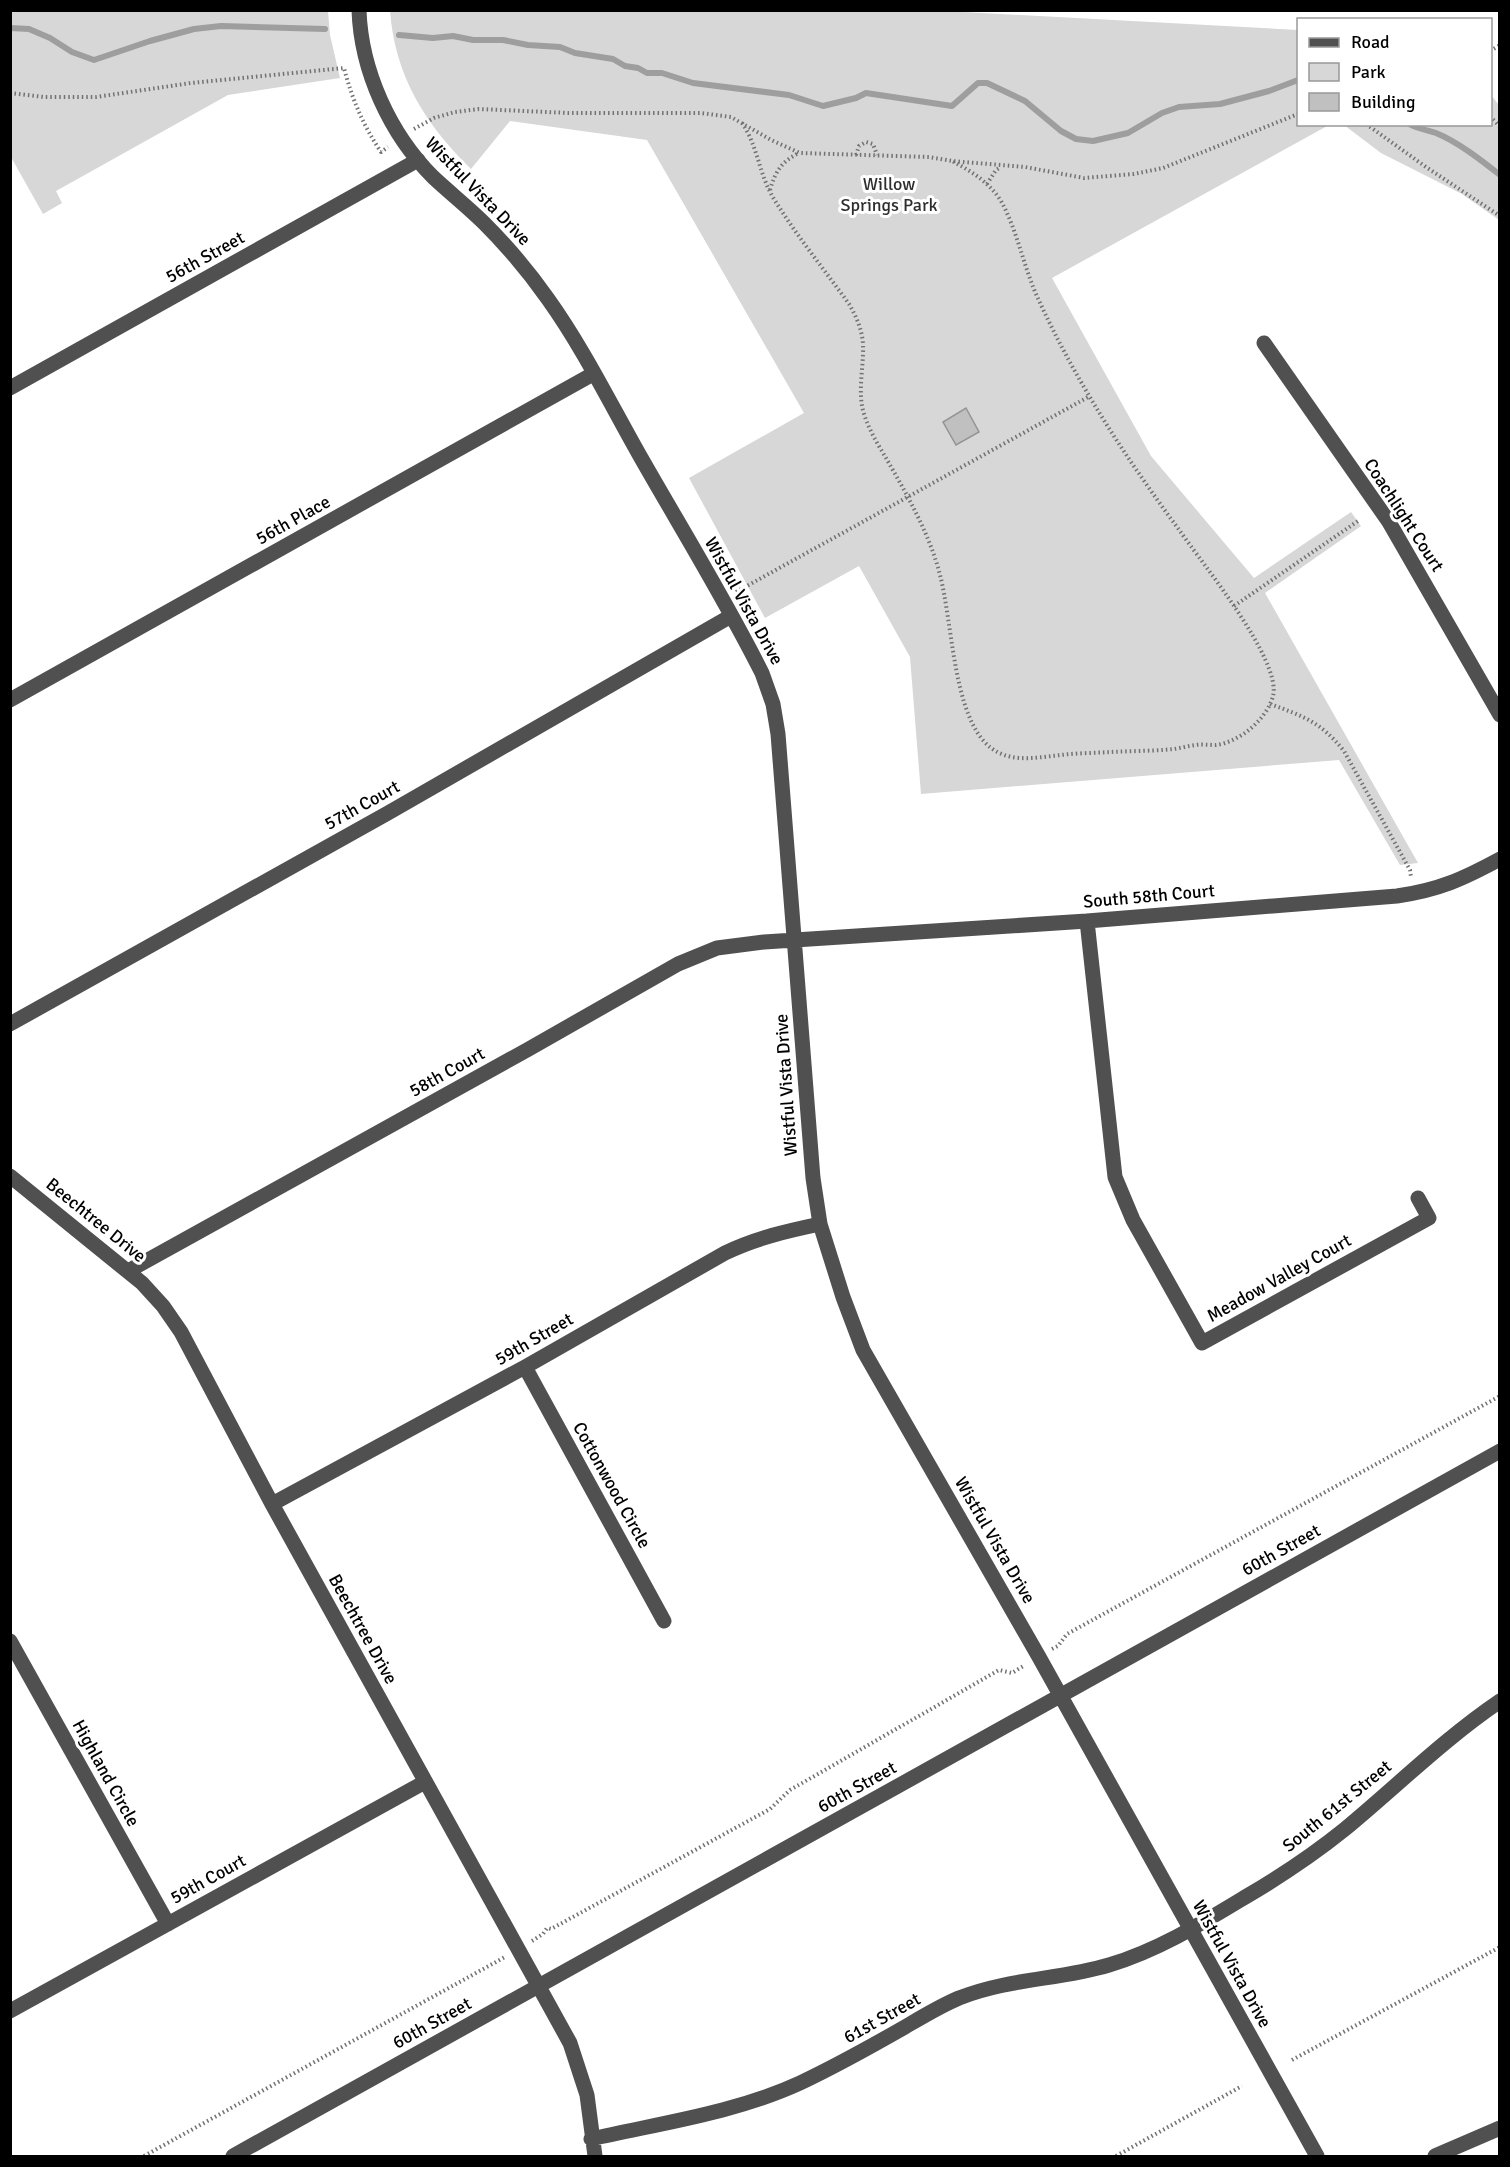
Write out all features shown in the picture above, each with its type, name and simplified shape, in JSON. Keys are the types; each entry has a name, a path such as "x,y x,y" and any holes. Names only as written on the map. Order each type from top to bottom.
{"street":[{"name":"Wistful Vista Drive","path":"359,10 365,53 375,87 391,120 418,160 483,222 517,259 549,300 762,673 773,704 778,734 808,1126 820,1224 843,1298 863,1350 1060,1696 1317,2157"},
{"name":"56th Street","path":"10,388 418,160"},
{"name":"Coachlight Court","path":"1264,343 1389,522 1500,715"},
{"name":"56th Place","path":"10,700 593,374"},
{"name":"57th Court","path":"10,1024 388,813 731,616"},
{"name":"South 58th Court","path":"795,940 1087,921 1413,893 1453,883 1500,859"},
{"name":"Meadow Valley Court","path":"1087,921 1115,1177 1133,1220 1202,1343 1429,1218 1418,1198"},
{"name":"58th Court","path":"128,1271 690,957 717,948 744,943 795,940"},
{"name":"Beechtree Drive","path":"10,1176 128,1271 163,1306 181,1332 272,1504 570,2043 587,2095 595,2157"},
{"name":"59th Street","path":"272,1504 525,1367 675,1280 745,1243 820,1224"},
{"name":"Cottonwood Circle","path":"525,1367 664,1621"},
{"name":"60th Street","path":"233,2157 1500,1451"},
{"name":"Highland Circle","path":"10,1641 168,1924"},
{"name":"South 61st Street","path":"1190,1929 1296,1866 1343,1830 1425,1757 1500,1701"},
{"name":"59th Court","path":"10,2011 425,1782"},
{"name":"61st Street","path":"591,2139 751,2102 798,2084 842,2062 957,1999 991,1987 1109,1965 1144,1953 1190,1929"},
{"path":"1436,2157 1500,2128"}],"path":[{"path":"10,93 44,97 96,97 191,83 344,68 357,112 381,152 388,147"},
{"path":"411,130 435,118 455,112 479,109 570,113 701,113 731,117 778,144 800,153 929,157 1003,167 1025,167 1084,178 1134,174 1163,168 1297,115"},
{"path":"742,123 752,137 762,175 770,190 849,304 861,331 863,412 932,548 940,573 964,703 982,740 994,750 1021,760 1064,754 1176,749 1197,744 1219,745 1234,739 1249,730 1260,718 1270,704 1274,686 1268,667 1251,632 1129,459 1090,396 1041,305 1000,201 987,184 952,161"},
{"path":"1369,126 1500,216"},
{"path":"856,155 859,146 866,142 873,144 877,156"},
{"path":"770,190 777,170 790,157 800,153"},
{"path":"987,184 996,170 1003,167"},
{"path":"722,600 1090,396"},
{"path":"1234,606 1358,521"},
{"path":"1270,704 1308,719 1323,728 1344,751 1410,870 1413,893"},
{"path":"1058,1646 1066,1634 1500,1396"},
{"path":"543,1934 547,1928 551,1929 770,1809 790,1790 999,1670 1012,1672"},
{"path":"1292,2060 1500,1947"},
{"path":"144,2157 490,1965"},
{"path":"1116,2157 1242,2086"}],"green space":[{"name":"Willow Springs Park","path":"927,10 1297,30 1297,126 1327,126 1052,278 1151,456 1254,578 1351,512 1361,526 1265,593 1418,863 1400,865 1339,760 921,794 910,657 859,566 765,618 689,478 804,413 647,140 510,121 471,169 440,134 415,98 398,57 390,11"},
{"path":"10,11 328,11 330,35 340,78 228,95 56,191 62,203 43,214 11,157"},
{"path":"1492,96 1499,105 1499,220 1462,194 1381,153 1345,126 1492,126"}],"building":[{"path":"966,408 979,432 956,445 943,422"}],"waterway":[{"path":"10,28 29,29 50,38 72,52 94,60 194,29 221,26 325,29"},
{"path":"399,35 433,38 453,36 473,40 503,40 528,45 560,47 575,53 613,59 625,66 638,68 647,73 662,73 693,83 789,95 823,106 856,98 866,93 952,106 978,83 987,83 1025,101 1061,131 1076,139 1093,141 1128,133 1162,113 1179,107 1220,104 1269,91 1297,80"},
{"path":"1414,126 1453,141 1500,175"}]}
